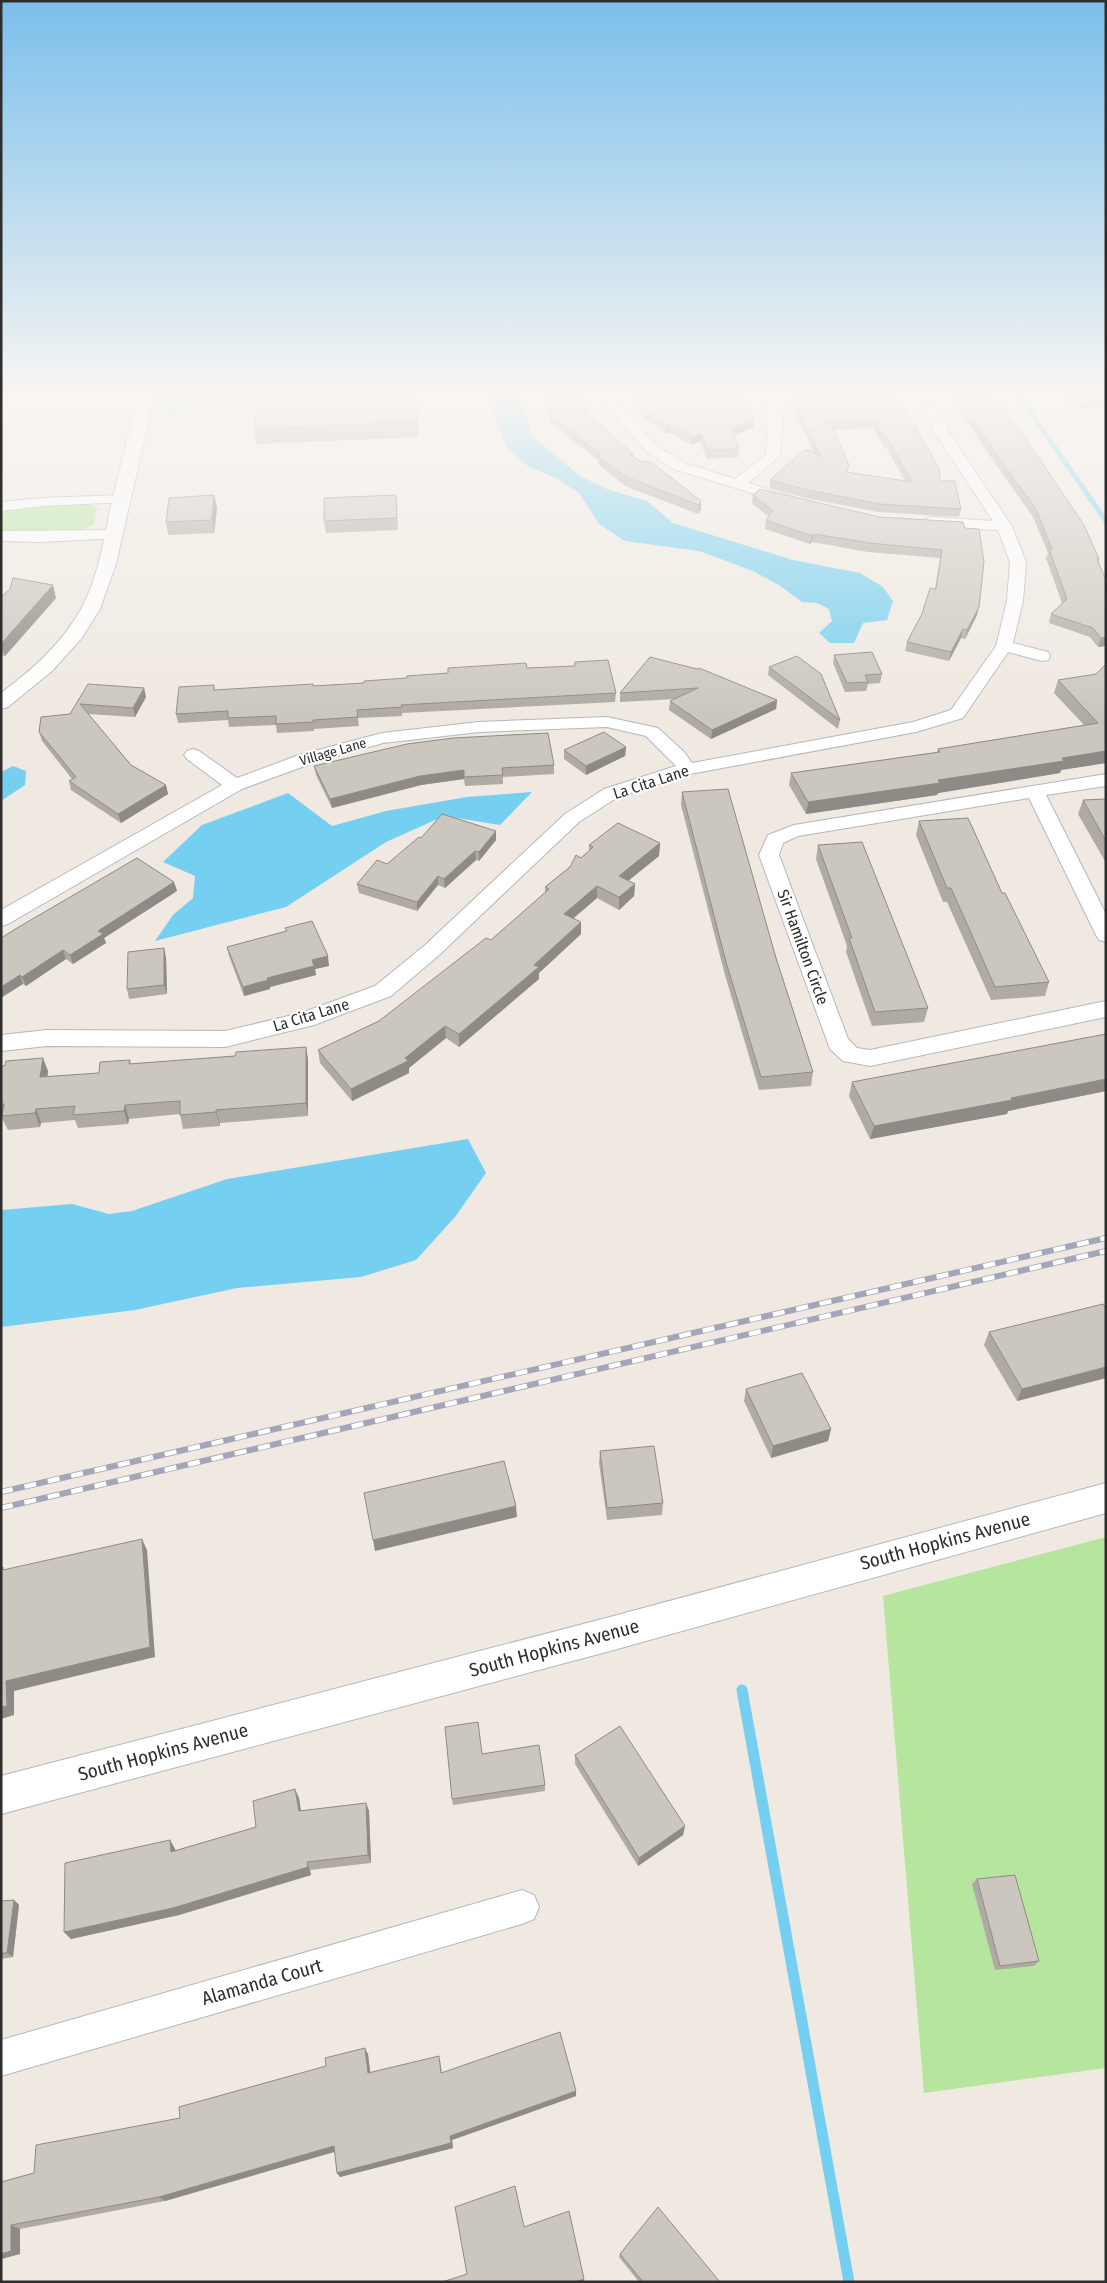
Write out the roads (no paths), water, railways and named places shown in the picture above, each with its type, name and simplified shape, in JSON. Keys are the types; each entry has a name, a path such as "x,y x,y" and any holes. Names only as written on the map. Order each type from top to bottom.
{"street":[{"path":"1,507 29,504"},
{"path":"1,703 24,686 47,664 82,622 97,596 121,504"},
{"name":"La Cita Lane","path":"1,1043 47,1038 225,1039 306,1020 383,991 431,951 572,818 611,793 687,768 916,727 957,714 1004,646 1015,602 1018,562 1004,526 989,504"},
{"path":"916,521 1004,526"},
{"path":"1,536 114,535"},
{"path":"1004,646 1042,656"},
{"name":"Village Lane","path":"1,919 235,785 306,759 382,738 479,726 607,722 652,732 678,756 687,768"},
{"path":"193,755 235,785"},
{"name":"Sir Hamilton Circle","path":"1106,780 794,831 775,839 769,856 838,1043 851,1055 870,1058 1106,1010"},
{"path":"1035,792 1106,935"},
{"name":"South Hopkins Avenue","path":"1,1795 610,1634 1106,1498"},
{"name":"Alamanda Court","path":"1,2058 522,1907"}],"water":[{"path":"586,504 650,504 673,523 793,560 860,573 883,587 893,601 887,620 863,623 854,643 830,643 819,633 832,621 829,609 817,603 802,602 779,585 753,571 699,551 625,541 599,524"},
{"path":"13,766 26,771 25,785 1,801 1,772"},
{"path":"532,792 500,825 444,816 386,842 286,907 155,941 173,915 193,898 195,876 163,862 202,825 288,793 332,826 386,811 467,797"},
{"path":"468,1139 486,1173 455,1217 416,1260 361,1277 237,1288 135,1310 1,1327 1,1210 72,1204 109,1214 132,1211 227,1179"}],"waterway":[{"path":"1094,504 1106,521"},
{"path":"742,1690 849,2282"}],"railway":[{"path":"1,1492 1106,1238"},
{"path":"1,1508 1106,1251"}]}
